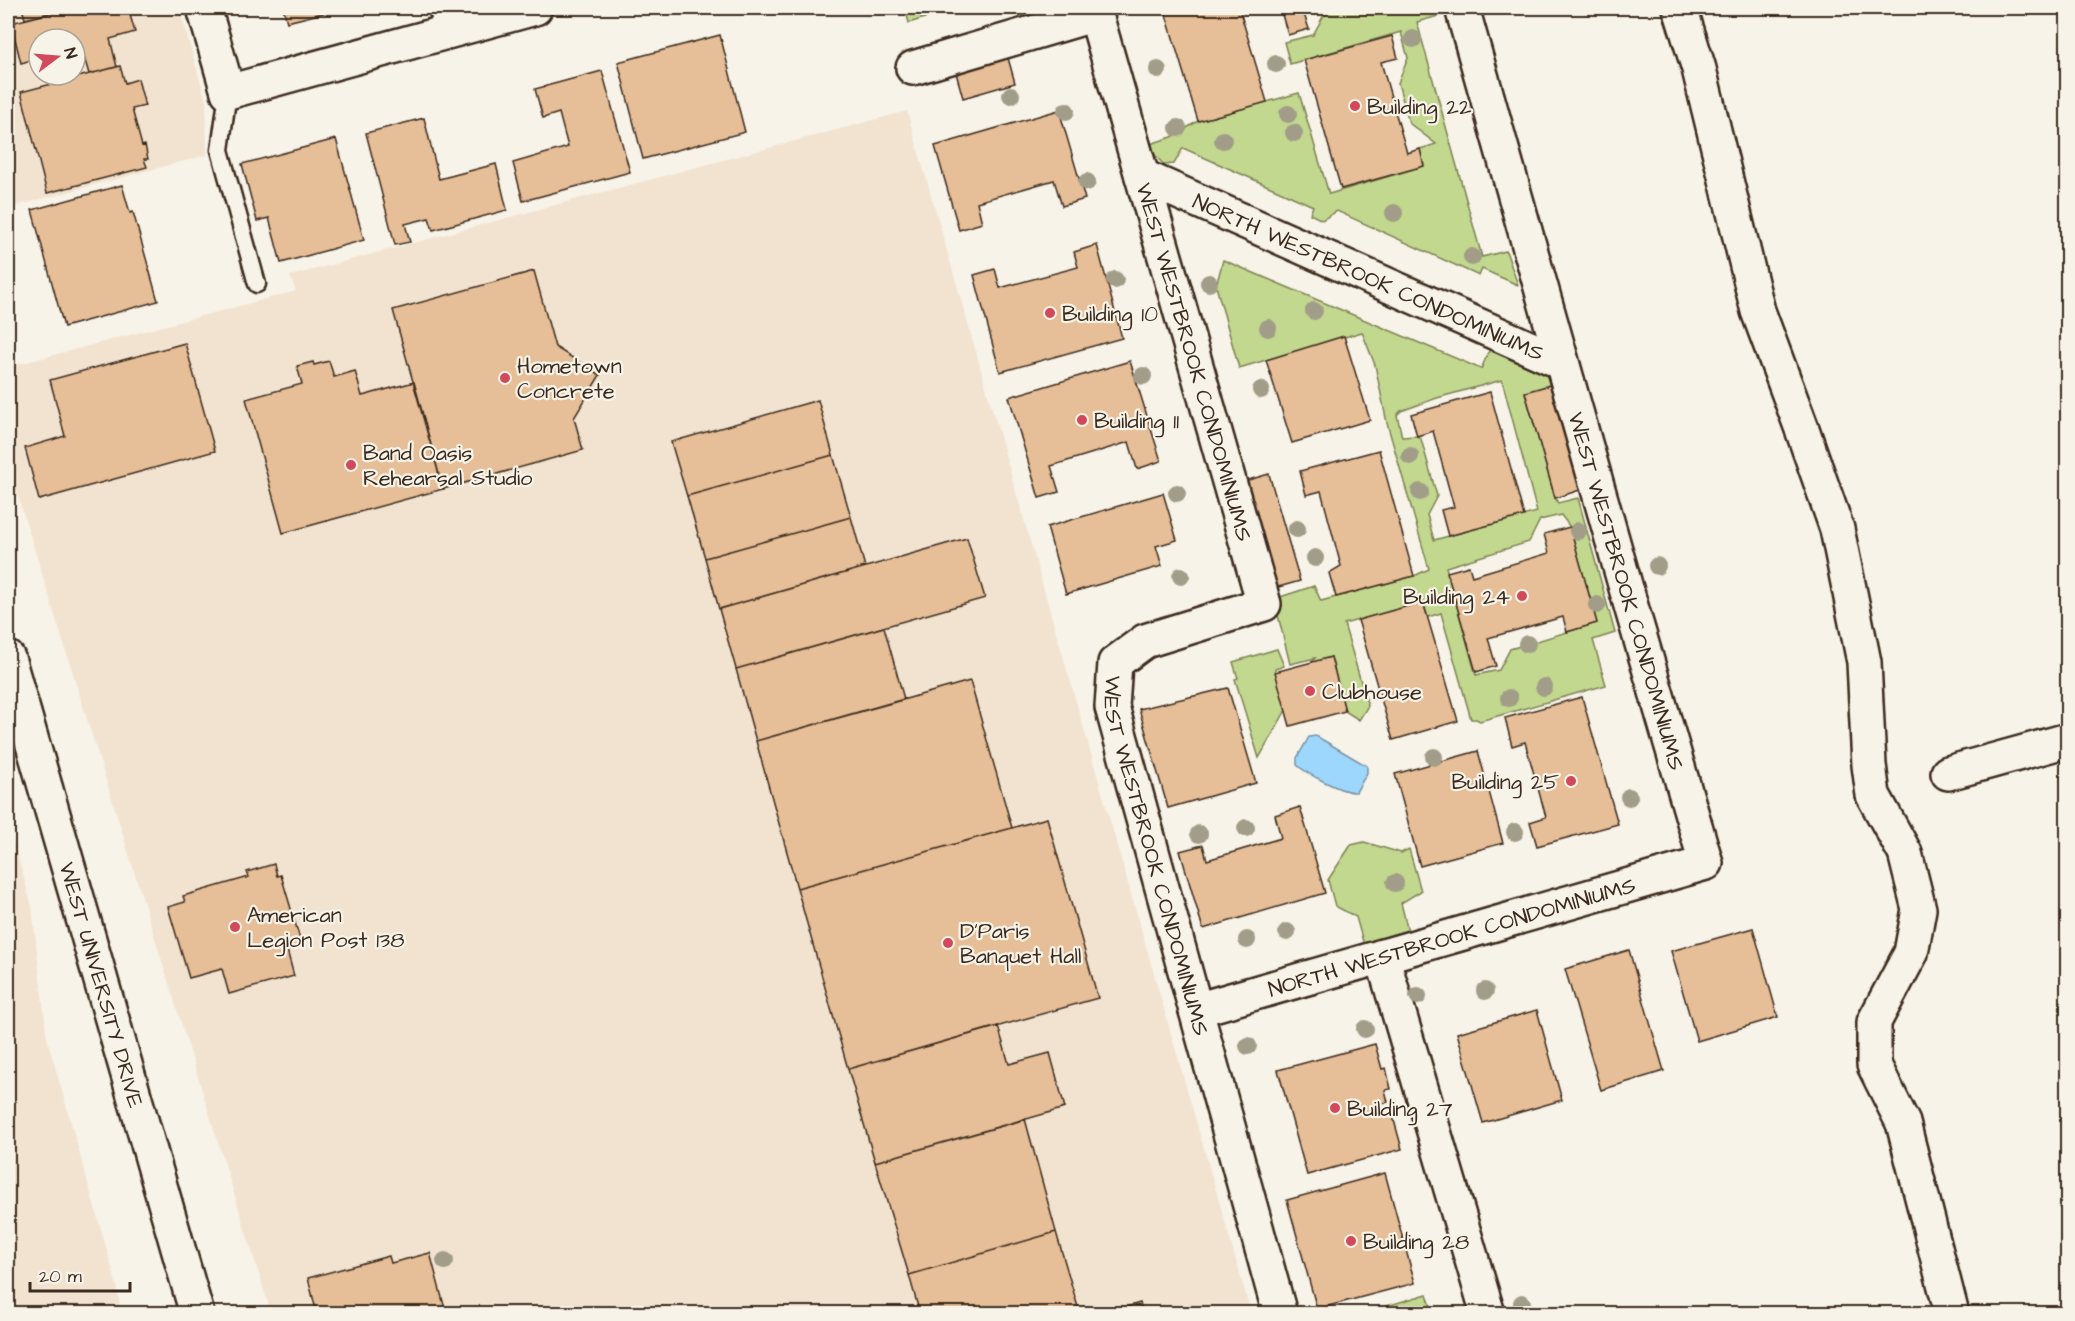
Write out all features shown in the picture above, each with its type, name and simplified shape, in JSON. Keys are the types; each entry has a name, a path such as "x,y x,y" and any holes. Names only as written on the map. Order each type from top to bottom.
{"street":[{"path":"204,8 228,92 441,20 535,8"},
{"name":"WEST WESTBROOK CONDOMINIUMS","path":"1462,8 1561,362 1706,863"},
{"path":"1680,8 1699,69 1758,311 1837,529 1864,662 1869,765 1873,795 1905,853 1919,909 1911,953 1874,1022 1874,1065 1903,1123 1952,1314"},
{"path":"913,68 1095,11"},
{"name":"WEST WESTBROOK CONDOMINIUMS","path":"1095,11 1264,604 1145,641 1115,663 1112,707 1280,1314"},
{"name":"NORTH WESTBROOK CONDOMINIUMS","path":"1142,176 1561,362"},
{"name":"WEST UNIVERSITY DRIVE","path":"8,657 196,1314"},
{"path":"1948,773 2067,740"},
{"name":"NORTH WESTBROOK CONDOMINIUMS","path":"1196,1010 1706,863"},
{"path":"1383,956 1488,1314"}],"lane":[{"path":"228,92 220,150 257,284"}],"shaded area":[{"path":"8,8 179,8 206,101 207,155 8,208"},
{"path":"907,111 1251,1313 271,1313 8,464 8,367 296,291 290,276"},
{"path":"8,822 32,907 47,1038 117,1286 121,1313 8,1313"}],"green space":[{"path":"905,8 956,8 909,23"},
{"path":"1346,8 1379,8 1395,13 1412,8 1440,8 1442,15 1417,22 1482,257 1506,251 1518,285 1482,269 1479,276 1337,211 1322,220 1310,214 1313,206 1183,148 1174,164 1164,165 1154,154 1150,144 1172,137 1198,121 1299,93 1329,194 1424,166 1420,149 1436,144 1409,123 1398,83 1408,58 1401,32 1290,64 1284,42 1313,35 1325,13"},
{"path":"1223,260 1481,369 1490,349 1546,374 1550,385 1525,393 1555,498 1558,503 1578,498 1615,633 1593,640 1606,685 1480,721 1471,719 1441,613 1428,617 1423,602 1344,624 1368,706 1359,720 1345,711 1331,657 1311,663 1315,658 1290,664 1274,599 1314,586 1321,601 1414,576 1429,569 1387,423 1375,365 1362,332 1239,368 1216,286","holes":["1502,380 1537,512 1434,540 1427,515 1437,496 1421,439 1417,436 1402,437 1397,415 1401,411 1437,398","1561,515 1570,527 1597,623 1510,649 1499,670 1476,675 1446,567 1529,542 1540,520"]},
{"path":"1277,649 1284,666 1275,669 1286,710 1259,758 1235,679 1238,678 1233,662"},
{"path":"1364,842 1401,853 1409,849 1421,891 1401,903 1408,931 1364,945 1356,917 1335,906 1328,880 1351,845"},
{"path":"1427,1294 1433,1313 1381,1313 1380,1308"}],"water":[{"path":"1316,736 1367,766 1367,773 1356,792 1325,782 1297,765 1297,758 1309,737"}],"building":[{"path":"22,8 70,8 25,19"},
{"path":"70,8 128,8 135,32 110,39 117,67 89,74 87,27 27,27 27,61 21,63 11,23"},
{"path":"283,8 343,8 287,22"},
{"path":"1164,8 1239,8 1267,102 1198,121"},
{"path":"1280,8 1302,8 1309,29 1288,35"},
{"path":"720,35 745,132 643,159 618,62"},
{"name":"Building 22","path":"1392,36 1398,58 1381,62 1407,153 1420,149 1424,166 1341,189 1304,60"},
{"path":"1008,58 1015,83 963,98 956,73"},
{"path":"120,66 125,83 138,79 145,106 132,109 142,146 145,145 148,159 144,159 147,167 47,193 21,92 40,87 87,87 87,75"},
{"path":"602,71 630,172 523,201 513,163 568,147 559,113 543,118 535,89"},
{"path":"1059,110 1085,199 1062,206 1054,180 977,202 982,223 959,230 935,146"},
{"path":"424,118 439,179 496,164 507,210 433,230 429,218 405,224 410,242 395,245 366,133"},
{"path":"336,139 364,240 281,263 269,218 257,221 242,164"},
{"path":"122,185 130,213 133,212 158,301 64,327 32,210"},
{"name":"Building 10","path":"1097,245 1122,338 1000,372 974,275 995,269 1000,288 1078,267 1074,252"},
{"name":"Hometown Concrete","path":"534,271 555,347 600,375 574,418 583,450 443,489 393,310"},
{"path":"1344,336 1370,420 1292,443 1266,360"},
{"path":"185,343 215,451 39,500 25,448 65,436 50,380"},
{"name":"Band Oasis Rehearsal Studio","path":"329,361 334,377 355,371 362,396 414,382 443,489 283,533 246,399 302,384 297,366"},
{"name":"Building 11","path":"1130,361 1161,461 1137,469 1129,442 1051,466 1059,492 1039,498 1009,397"},
{"path":"1550,385 1580,490 1555,498 1525,392"},
{"path":"1490,392 1524,516 1448,536 1441,510 1454,507 1433,431 1417,436 1411,414"},
{"path":"818,400 833,455 687,496 671,442"},
{"path":"1379,450 1414,576 1336,597 1329,573 1341,566 1321,491 1306,495 1300,471"},
{"path":"833,455 851,517 705,558 687,496"},
{"path":"1269,474 1300,581 1275,588 1245,481"},
{"path":"1163,493 1177,540 1156,546 1162,566 1066,594 1047,527"},
{"path":"851,517 865,567 719,609 705,558"},
{"name":"Building 24","path":"1570,527 1597,623 1567,632 1563,617 1488,638 1496,666 1476,672 1447,572 1469,566 1472,576 1549,553 1544,534"},
{"path":"967,538 985,598 736,669 719,609"},
{"path":"1423,602 1458,721 1393,740 1358,620"},
{"path":"884,627 904,699 756,741 736,669"},
{"name":"Clubhouse","path":"1331,657 1345,711 1290,726 1275,672"},
{"path":"970,681 1012,828 797,888 756,741"},
{"path":"1228,688 1256,783 1168,808 1139,709"},
{"name":"Building 25","path":"1582,697 1618,824 1537,846 1530,822 1546,817 1525,742 1512,746 1505,718"},
{"path":"1478,751 1503,843 1420,866 1395,774"},
{"path":"1300,807 1325,893 1203,929 1180,851 1203,845 1207,860 1281,838 1275,815"},
{"name":"D'Paris Banquet Hall","path":"1047,818 1098,998 848,1069 797,888"},
{"name":"American Legion Post 138","path":"274,864 277,876 281,875 302,946 287,950 294,976 229,994 222,969 189,978 168,907 185,902 183,896 249,877 247,872"},
{"path":"1753,928 1778,1017 1697,1041 1671,951"},
{"path":"1629,950 1664,1071 1601,1090 1565,969"},
{"path":"1537,1010 1562,1100 1483,1123 1457,1033"},
{"path":"998,1026 1009,1064 1050,1053 1065,1108 875,1162 848,1069"},
{"name":"Building 27","path":"1375,1044 1382,1069 1386,1068 1391,1089 1385,1090 1388,1102 1381,1104 1383,1116 1392,1113 1402,1149 1307,1175 1278,1070"},
{"path":"1025,1119 1056,1232 909,1275 875,1162"},
{"name":"Building 28","path":"1385,1173 1415,1283 1317,1309 1287,1200"},
{"path":"1056,1232 1080,1314 920,1314 909,1275"},
{"path":"430,1253 445,1309 429,1314 317,1314 308,1278 389,1256 391,1263"},
{"path":"1140,1303 1143,1314 1102,1314"}],"place":[{"name":"Building 22","path":"1355,106"},
{"name":"Building 10","path":"1050,313"},
{"name":"Hometown Concrete","path":"505,378"},
{"name":"Building 11","path":"1082,420"},
{"name":"Band Oasis Rehearsal Studio","path":"351,465"},
{"name":"Building 24","path":"1522,596"},
{"name":"Clubhouse","path":"1310,691"},
{"name":"Building 25","path":"1571,781"},
{"name":"American Legion Post 138","path":"235,927"},
{"name":"D'Paris Banquet Hall","path":"948,943"},
{"name":"Building 27","path":"1335,1108"},
{"name":"Building 28","path":"1351,1241"}]}
